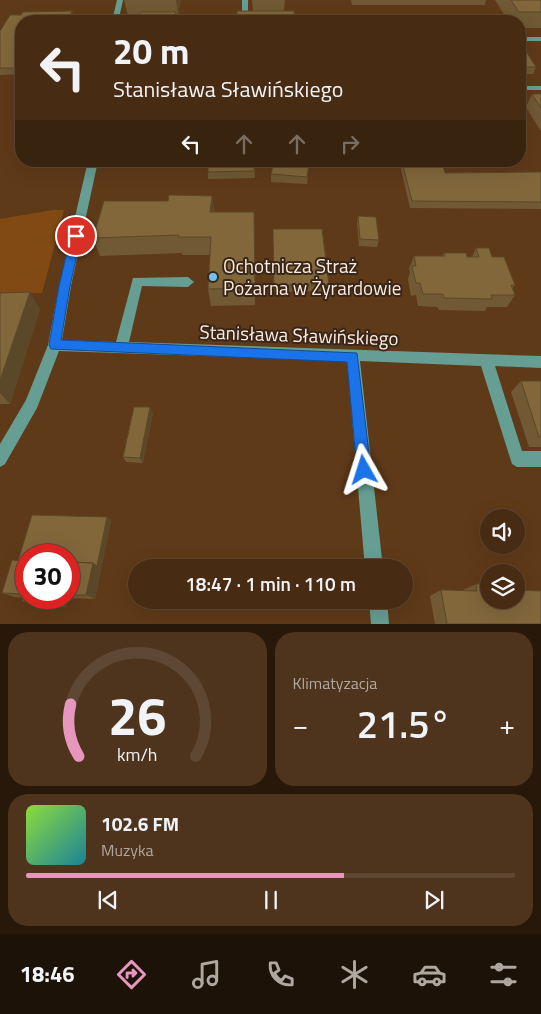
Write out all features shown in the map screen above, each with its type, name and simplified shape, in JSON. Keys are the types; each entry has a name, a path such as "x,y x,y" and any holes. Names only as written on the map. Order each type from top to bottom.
{"street":[{"path":"116,15 120,0"},
{"path":"245,0 245,15"},
{"path":"526,39 541,40"},
{"path":"526,88 541,88"},
{"path":"0,458 32,403 55,345 65,286 93,167"},
{"path":"121,348 137,281 188,282"},
{"name":"Stanisława Sławińskiego","path":"55,345 353,357 541,362"},
{"path":"353,357 373,559"},
{"path":"486,360 517,459 541,459"},
{"path":"379,609 380,624"}],"shaded area":[{"path":"53,210 64,210 42,293 0,294 0,219"}],"building":[{"path":"511,0 541,0 541,12 519,12"},
{"path":"72,11 70,15 21,15 23,12"},
{"path":"237,11 294,11 294,15 237,15"},
{"path":"141,12 176,12 175,15 140,15"},
{"path":"10,15 15,15 15,68 0,68 0,31"},
{"path":"526,51 536,67 526,67"},
{"path":"532,94 541,94 541,108"},
{"path":"208,167 254,167 254,171 208,172"},
{"path":"273,167 309,167 307,177 271,174"},
{"path":"403,167 443,167 445,173 541,172 541,202 412,201"},
{"path":"169,195 212,196 210,212 254,212 255,288 208,289 211,237 178,237 179,235 93,238 104,201 168,201"},
{"path":"358,216 376,217 379,240 360,239"},
{"path":"273,229 322,229 329,285 274,285"},
{"path":"476,248 489,248 492,257 504,257 515,285 511,285 515,295 491,295 492,299 444,298 443,294 423,294 420,283 416,283 412,266 416,266 414,256 445,256 444,253 466,253 467,257 479,257"},
{"path":"30,292 0,380 0,293"},
{"path":"521,381 541,381 541,437 539,437"},
{"path":"134,407 150,407 140,458 123,457"},
{"path":"32,515 107,517 97,566 93,563 80,562 80,544 23,544"},
{"path":"12,560 15,560 15,594 2,593"},
{"path":"80,562 93,563 86,595 80,595"},
{"path":"476,584 480,584 480,609 525,609 525,590 541,591 541,624 447,624 441,590 477,591"}],"place":[{"name":"Ochotnicza Straż Pożarna w Żyrardowie","path":"213,277"}],"route":[{"path":"76,236 55,345 353,357 364,470"}]}
